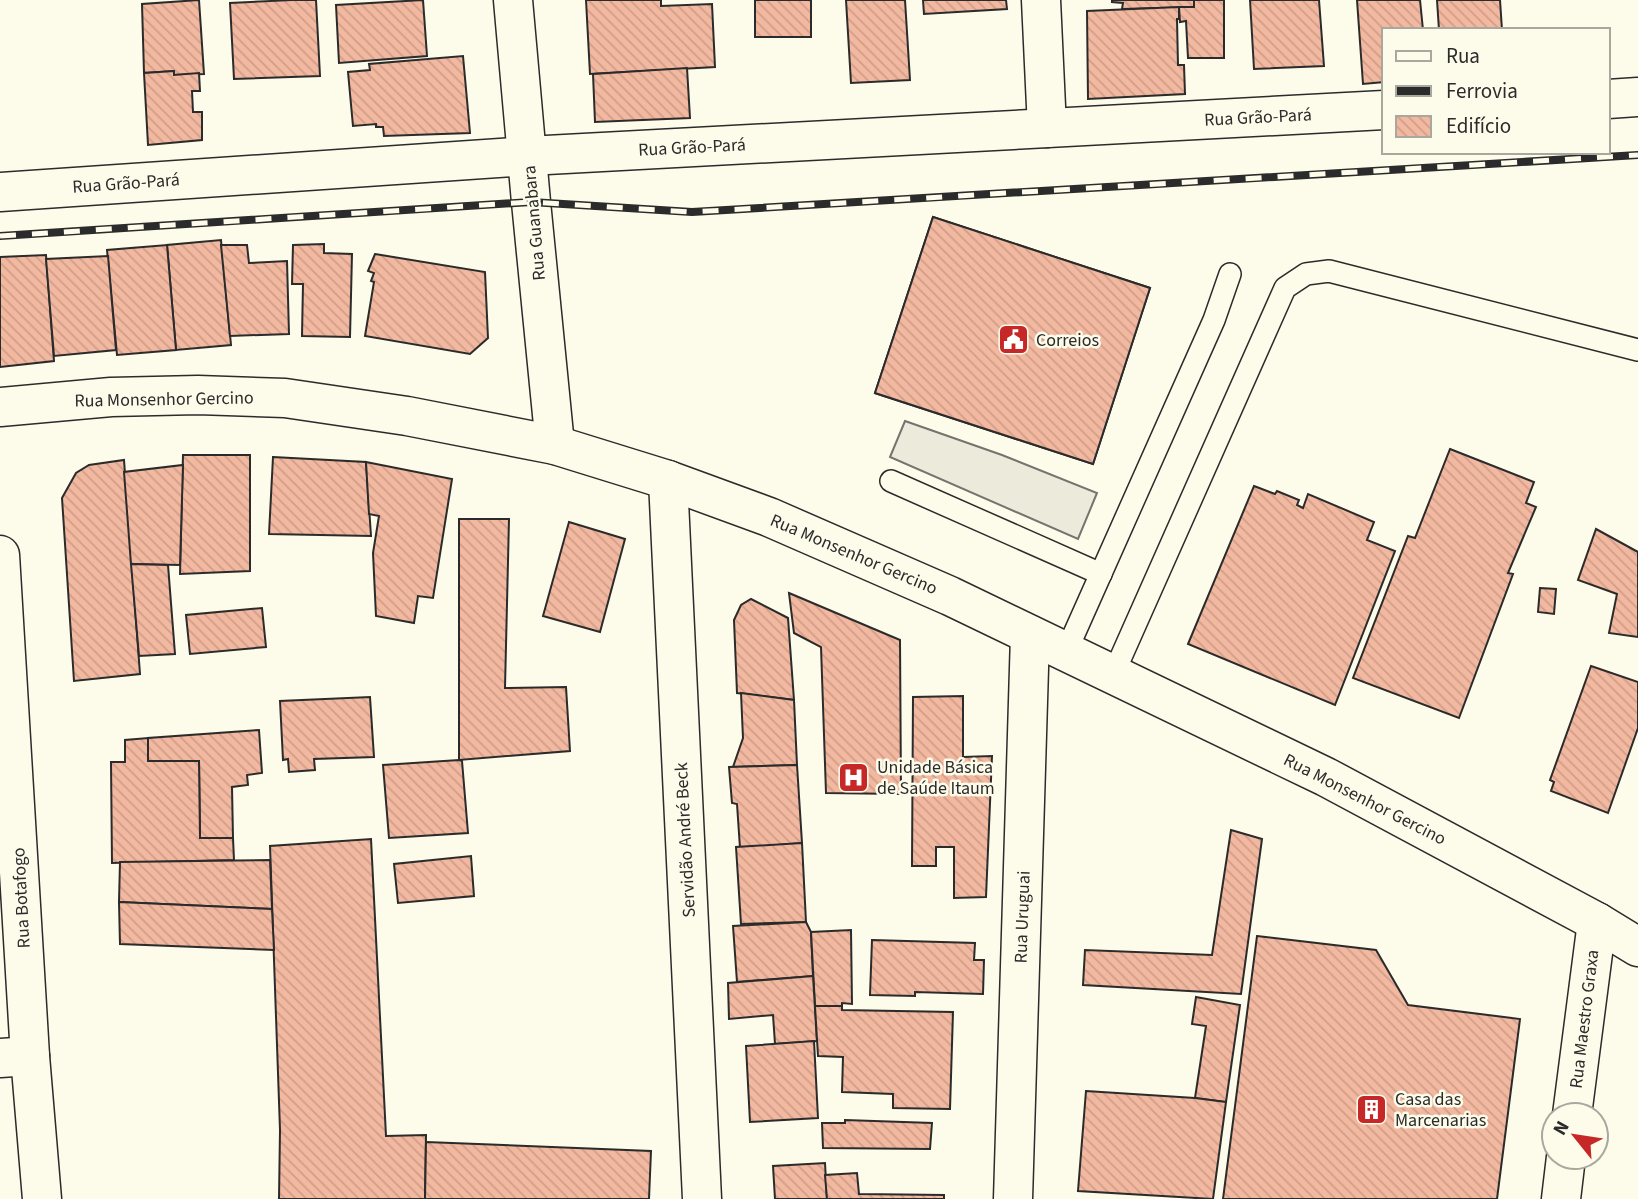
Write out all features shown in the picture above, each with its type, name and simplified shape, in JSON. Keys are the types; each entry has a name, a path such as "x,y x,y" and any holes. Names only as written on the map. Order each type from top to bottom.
{"street":[{"name":"Rua Guanabara","path":"513,0 555,445"},
{"path":"1041,0 1047,128"},
{"path":"1610,99 1638,97"},
{"name":"Rua Grão-Pará","path":"0,192 528,156 1382,110"},
{"name":"Rua Monsenhor Gercino","path":"0,407 111,397 198,395 285,398 407,416 555,445 668,480 769,517 950,596 1325,777 1597,922 1638,947"},
{"name":"Servidão André Beck","path":"668,480 702,1199"},
{"name":"Rua Botafogo","path":"0,555 15,1057 42,1199"},
{"name":"Rua Uruguai","path":"1013,1199 1030,635"},
{"name":"Rua Maestro Graxa","path":"1574,1101 1597,922"},
{"path":"1561,1199 1564,1171"}],"lane":[{"path":"1113,675 1285,288 1306,274 1329,271 1638,350"},
{"path":"1066,652 1214,320 1230,274"},
{"path":"891,481 1101,574"}],"shaded area":[{"path":"905,421 1002,455 1097,493 1078,539 890,457"}],"building":[{"path":"199,0 204,74 174,75 174,71 144,73 142,4"},
{"path":"316,0 320,76 234,79 230,3"},
{"path":"423,0 427,56 339,63 336,5"},
{"path":"586,0 661,0 661,6 712,4 715,67 590,74"},
{"path":"755,0 811,0 811,37 755,37"},
{"path":"846,0 905,0 910,80 851,83"},
{"path":"923,0 1006,0 1007,9 924,14"},
{"path":"1112,0 1194,0 1194,7 1122,9 1123,3"},
{"path":"1194,0 1224,0 1224,58 1188,58 1186,21 1180,22 1179,7 1194,7"},
{"path":"1250,0 1319,0 1324,66 1254,69"},
{"path":"1357,0 1420,0 1423,28 1382,28 1382,82 1363,84"},
{"path":"1437,0 1500,0 1502,28 1439,28"},
{"path":"1179,7 1178,65 1184,65 1185,94 1088,99 1087,11"},
{"path":"463,56 470,133 384,136 383,127 376,127 376,124 353,126 348,72 370,70 369,64"},
{"path":"687,68 690,118 595,122 593,74"},
{"path":"174,71 174,75 199,73 200,91 192,91 193,112 202,112 202,140 148,145 144,73"},
{"name":"Correios","path":"933,217 1150,288 1093,464 875,393"},
{"name":"Correios","path":"933,217 1150,288 1093,464 875,393"},
{"path":"221,240 231,345 176,350 167,245"},
{"path":"324,244 324,253 352,254 350,337 302,336 303,284 292,284 293,245"},
{"path":"167,245 176,350 117,355 107,250"},
{"path":"221,245 247,245 249,263 287,261 289,334 230,336"},
{"path":"375,254 485,272 488,338 470,354 365,336 374,282 371,281 374,273 368,271"},
{"path":"46,255 54,361 0,367 0,257"},
{"path":"108,256 116,350 54,356 46,259"},
{"path":"1450,449 1534,482 1526,503 1536,507 1508,573 1513,574 1459,718 1353,678 1408,536 1415,538"},
{"path":"183,455 250,455 250,571 180,574"},
{"path":"273,457 366,462 371,536 269,534"},
{"path":"124,460 140,674 74,681 62,498 76,473 89,465"},
{"path":"366,462 452,479 433,598 418,596 414,623 376,616 373,553 379,516 369,514"},
{"path":"183,465 180,565 131,564 124,472"},
{"path":"1254,486 1299,500 1297,505 1303,508 1308,494 1374,522 1367,540 1395,551 1335,705 1188,644"},
{"path":"459,519 509,519 505,688 566,687 570,751 459,760"},
{"path":"569,522 625,539 600,632 543,616"},
{"path":"1596,529 1638,552 1638,637 1609,633 1617,594 1578,580"},
{"path":"131,564 168,565 175,654 139,656"},
{"path":"1540,588 1556,589 1554,614 1538,612"},
{"path":"789,593 900,640 901,794 826,793 821,647 794,633"},
{"path":"751,599 788,618 794,700 737,693 734,620 741,605"},
{"path":"262,608 266,647 190,654 186,615"},
{"path":"1591,666 1638,682 1638,728 1608,813 1551,791 1554,782 1550,780"},
{"path":"741,693 794,700 797,765 733,767 743,738"},
{"path":"963,696 963,757 992,756 986,897 954,898 954,847 936,847 936,866 912,866 913,697"},
{"path":"370,697 374,757 314,759 315,770 289,772 288,759 283,760 280,701"},
{"path":"259,730 262,773 247,775 248,785 232,787 233,838 200,838 199,761 148,761 148,738"},
{"path":"148,738 148,761 199,761 200,838 233,838 234,860 112,863 111,762 125,762 125,740"},
{"path":"462,761 468,833 389,838 383,765"},
{"path":"797,765 802,843 740,848 737,804 732,803 729,767"},
{"path":"1231,830 1262,839 1241,994 1083,985 1085,950 1212,955"},
{"path":"371,839 386,1136 426,1135 425,1199 279,1199 280,1130 270,846"},
{"path":"802,843 806,922 741,924 736,847"},
{"path":"471,856 474,896 398,903 394,864"},
{"path":"270,860 272,909 119,902 120,862"},
{"path":"119,902 272,909 274,950 120,944"},
{"path":"806,922 811,932 813,976 737,982 733,926"},
{"path":"851,930 852,1004 815,1006 811,932"},
{"name":"Casa das Marcenarias","path":"1257,936 1376,950 1408,1005 1520,1019 1497,1199 1223,1199"},
{"path":"872,940 975,943 974,960 984,960 983,994 915,992 915,996 870,995"},
{"path":"813,976 817,1041 775,1044 773,1015 729,1019 728,983"},
{"path":"1196,997 1240,1005 1226,1102 1195,1098 1206,1026 1192,1024"},
{"path":"815,1006 842,1006 842,1010 953,1012 950,1109 893,1108 893,1094 842,1092 843,1057 818,1056"},
{"path":"814,1041 818,1118 750,1122 746,1046"},
{"path":"1086,1091 1226,1102 1213,1199 1078,1191"},
{"path":"845,1120 932,1123 930,1149 823,1148 822,1123 845,1123"},
{"path":"426,1142 651,1151 649,1199 425,1199"},
{"path":"825,1163 827,1199 775,1199 773,1166"},
{"path":"857,1173 859,1194 944,1195 944,1199 827,1199 825,1175"}],"railway":[{"path":"0,236 531,202 692,212 1638,155"}],"place":[{"name":"Correios","path":"1013,340"},
{"name":"Unidade Básica de Saúde Itaum","path":"854,777"},
{"name":"Casa das Marcenarias","path":"1372,1109"}]}
